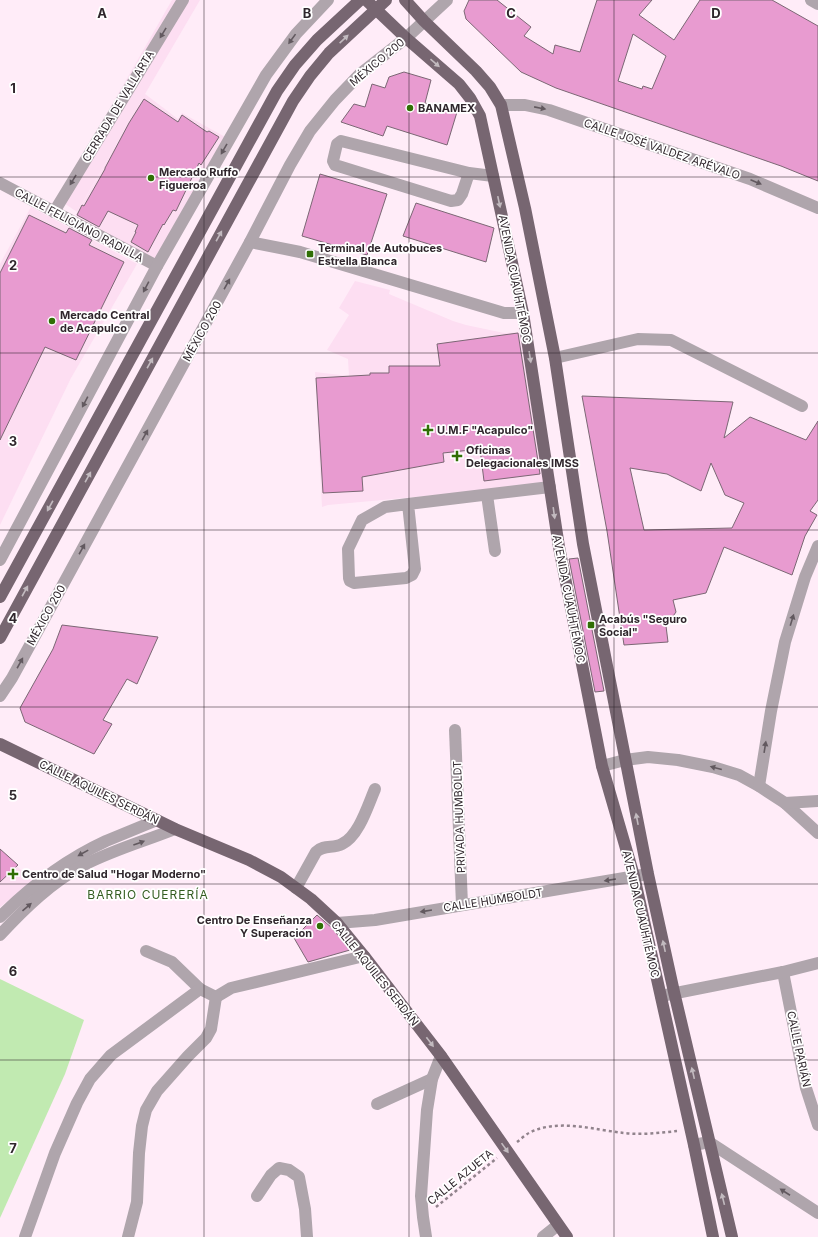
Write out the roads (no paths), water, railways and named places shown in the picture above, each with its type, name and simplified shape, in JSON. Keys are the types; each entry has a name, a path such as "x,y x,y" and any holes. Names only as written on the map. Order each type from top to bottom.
{"main road":[{"path":"0,597 277,91 295,66 317,40 360,0"},
{"name":"AVENIDA CUAUHTÉMOC","path":"366,0 406,38 459,84 470,98 480,116 523,313 559,547 602,766 634,876 713,1237"},
{"path":"0,638 292,100 329,53 386,0"},
{"name":"AVENIDA CUAUHTÉMOC","path":"405,0 424,21 476,71 490,87 501,105 525,208 555,358 583,544 648,874 674,992 732,1237"},
{"name":"CALLE AQUILES SERDÁN","path":"0,744 175,829 249,860 281,877 311,899 337,923 441,1056 567,1237"}],"street":[{"name":"CERRADA DE VALLARTA","path":"54,212 183,0"},
{"path":"0,560 157,266 266,75 296,34 328,0"},
{"name":"MÉXICO 200","path":"0,696 23,657 250,242 290,165 310,132 335,100 360,74 406,38 447,0"},
{"path":"811,0 818,4"},
{"name":"CALLE JOSÉ VALDEZ ARÉVALO","path":"501,105 525,105 549,110 750,179 818,208"},
{"path":"469,173 462,194 458,200 451,201 335,165 332,161 337,144 341,141 469,173 493,176"},
{"name":"CALLE FELICIANO RADILLA","path":"0,183 157,266"},
{"path":"250,242 300,252 504,313 523,313"},
{"path":"555,358 638,339 671,340 802,406"},
{"path":"408,504 414,569 412,575 406,578 354,583 350,581 348,549 362,520 385,507 408,504 487,494 550,487"},
{"path":"487,494 495,551"},
{"path":"759,786 771,711 785,642 805,577 818,546"},
{"name":"PRIVADA HUMBOLDT","path":"455,730 462,905"},
{"path":"602,766 625,760 648,757 678,760 713,767 738,775 759,786 785,803 818,833"},
{"path":"296,888 316,852 320,848 342,844 352,837 358,829 375,790"},
{"path":"785,803 818,801"},
{"path":"0,917 14,903 47,876 80,855 106,841 157,820"},
{"path":"0,935 23,911 54,884 84,865 111,853 175,829"},
{"name":"CALLE HUMBOLDT","path":"337,923 375,920 648,874"},
{"path":"146,951 172,962 200,989 216,997"},
{"path":"216,997 231,988 364,956"},
{"path":"661,996 674,992 783,972 818,963"},
{"name":"CALLE PARIÁN","path":"783,972 812,1086 818,1125"},
{"path":"25,1237 55,1153 77,1103 90,1079 111,1055 200,989"},
{"path":"128,1237 137,1202 139,1153 142,1126 146,1110 157,1091 206,1038 211,1029 216,997"},
{"path":"426,1237 421,1196 427,1110 432,1079 441,1056"},
{"path":"377,1104 432,1079"},
{"path":"694,1145 709,1142 818,1213"},
{"path":"257,1196 271,1175 279,1168 289,1170 299,1177 305,1209 307,1237"},
{"path":"543,1237 558,1225"}],"place":[{"name":"BANAMEX","path":"410,108"},
{"name":"Mercado Ruffo Figueroa","path":"151,178"},
{"name":"Terminal de Autobuces Estrella Blanca","path":"310,254"},
{"name":"Mercado Central de Acapulco","path":"52,321"},
{"name":"U.M.F \"Acapulco\"","path":"428,430"},
{"name":"Oficinas Delegacionales IMSS","path":"457,456"},
{"name":"Acabús \"Seguro Social\"","path":"591,625"},
{"name":"Centro de Salud \"Hogar Moderno\"","path":"13,874"},
{"name":"Centro De Enseñanza Y Superacion","path":"320,926"}],"district":[{"name":"BARRIO CUERERÍA","path":"148,894"}]}
